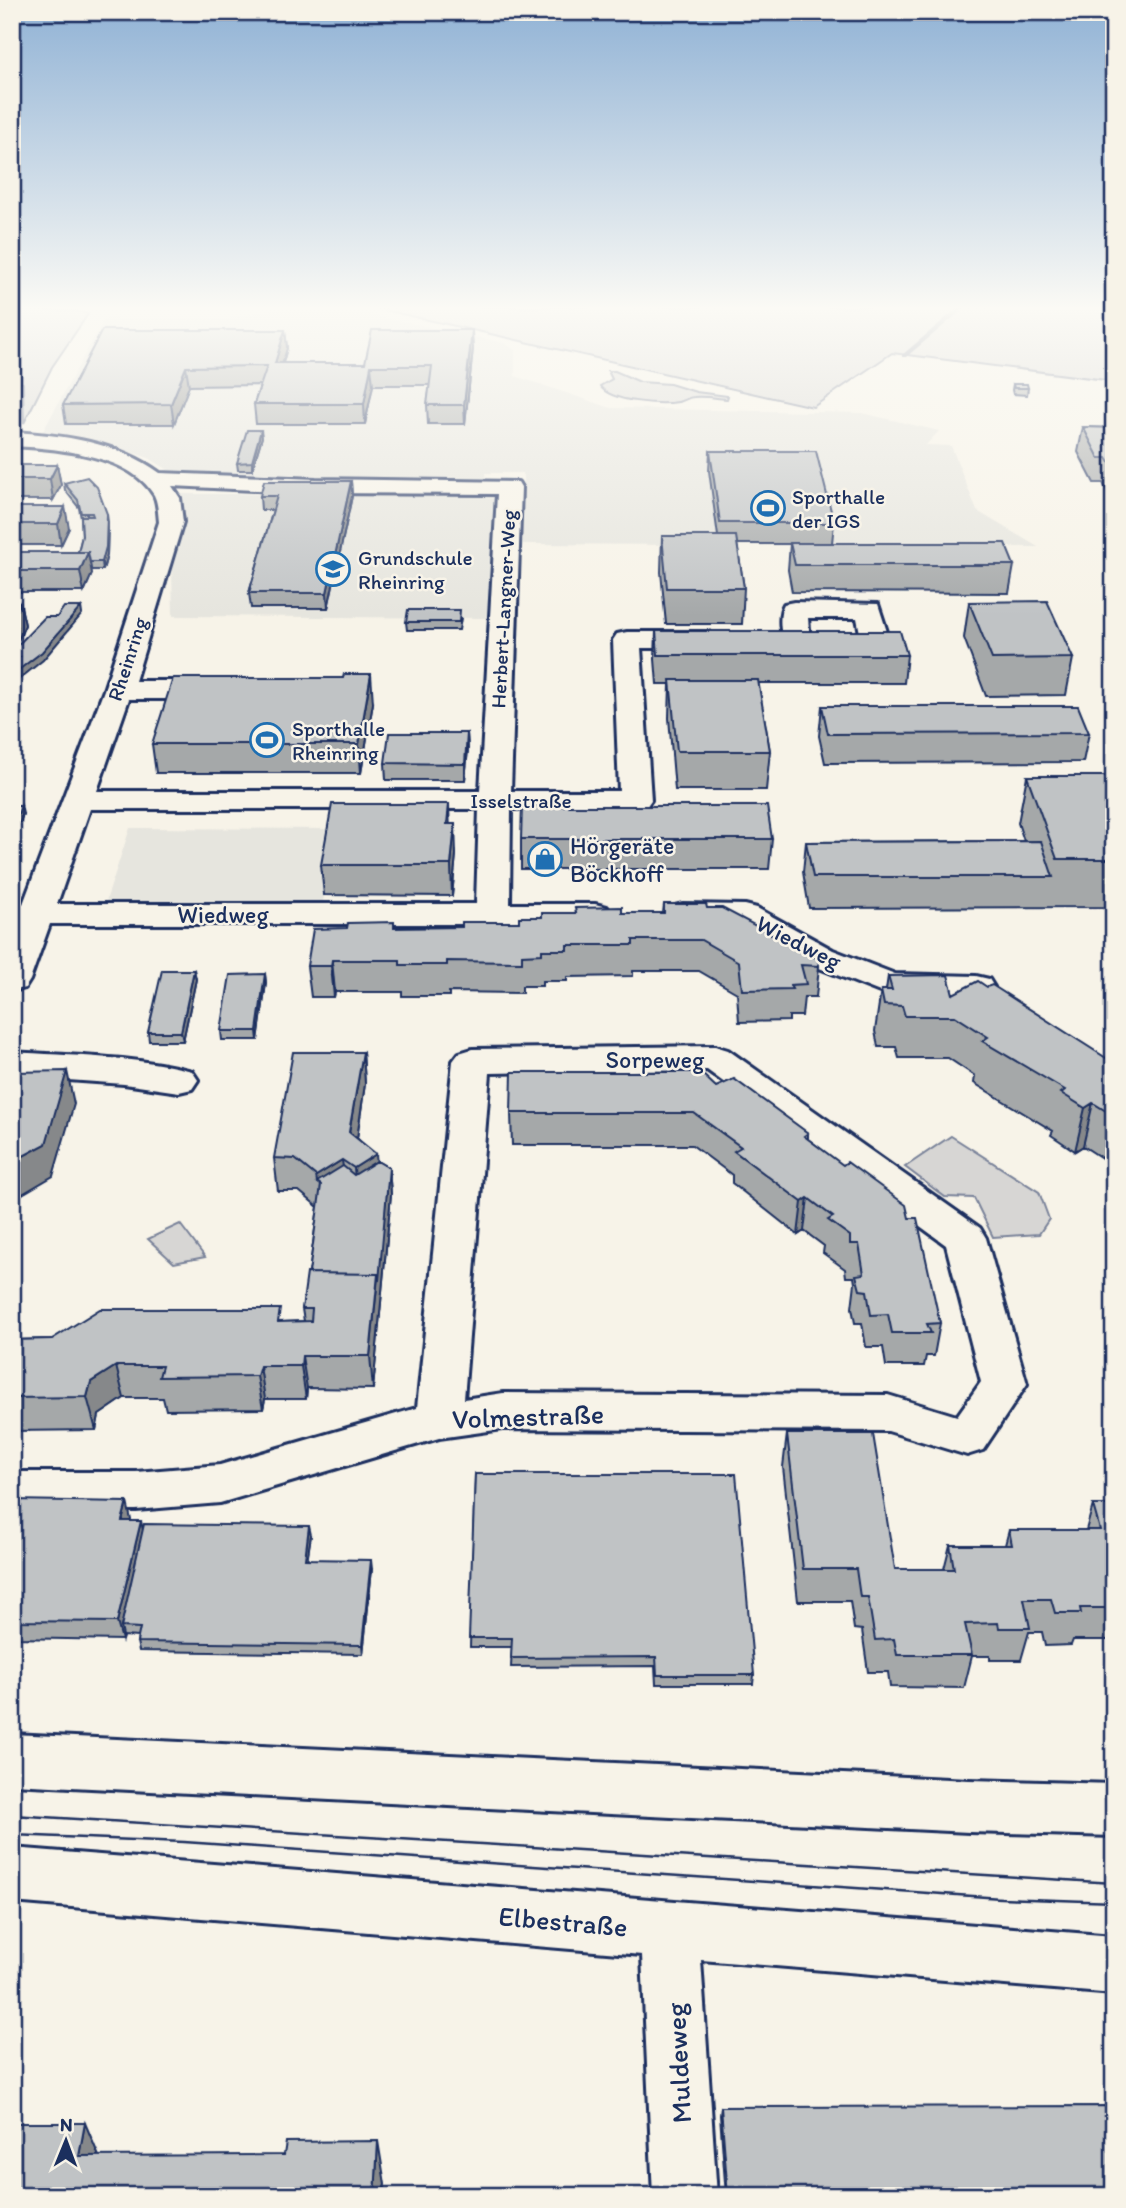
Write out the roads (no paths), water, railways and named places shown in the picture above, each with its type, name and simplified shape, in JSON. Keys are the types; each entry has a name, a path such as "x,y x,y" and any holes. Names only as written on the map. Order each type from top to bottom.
{"street":[{"path":"12,439 42,441 92,450 127,463 155,480"},
{"path":"42,464 92,450"},
{"name":"Rheinring","path":"12,980 24,914 77,800 118,690 171,522 165,494 155,480"},
{"name":"Herbert-Langner-Weg","path":"155,480 316,486 509,487 495,800 494,914"},
{"name":"Isselstraße","path":"77,800 635,800 627,640 731,640"},
{"path":"118,690 253,690"},
{"name":"Wiedweg","path":"24,914 745,915 821,957 890,985 976,986"},
{"name":"Sorpeweg","path":"439,1420 472,1061 715,1058 965,1238 1004,1384 967,1437"},
{"path":"12,1064 124,1072 179,1080"},
{"name":"Volmestraße","path":"12,1491 136,1490 220,1484 439,1420 503,1411 888,1413 967,1437"},
{"path":"12,1759 956,1805 1114,1810"},
{"name":"Elbestraße","path":"12,1875 670,1931 1114,1965"},
{"name":"Muldeweg","path":"670,1931 685,2196"}],"tram line":[{"path":"12,1815 1114,1883"},
{"path":"12,1835 184,1842 1001,1898 1114,1902"}],"place":[{"name":"Sporthalle der IGS","path":"768,508"},
{"name":"Grundschule Rheinring","path":"333,569"},
{"name":"Sporthalle Rheinring","path":"267,740"},
{"name":"Hörgeräte Böckhoff","path":"545,859"}]}
